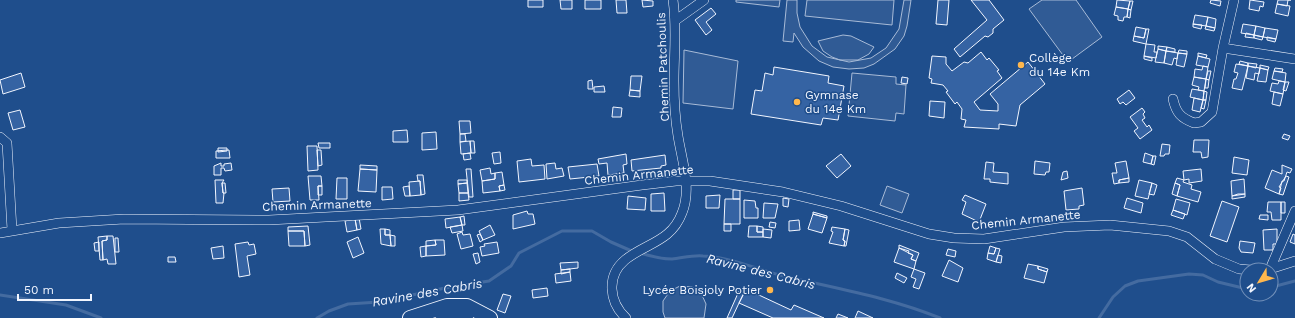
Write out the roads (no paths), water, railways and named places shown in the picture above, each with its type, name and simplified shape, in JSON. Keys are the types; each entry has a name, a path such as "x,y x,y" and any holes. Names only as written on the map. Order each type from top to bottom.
{"main road":[{"path":"410,318 447,306 467,306 490,318"},
{"path":"432,311 466,318"}],"street":[{"name":"Chemin Patchoulis","path":"626,318 618,308 611,294 612,282 615,274 624,260 664,237 674,229 683,212 686,181 675,104 676,20 672,0"},
{"path":"676,20 704,0"},
{"path":"1173,99 1175,110 1185,120 1194,124 1212,112 1234,0"},
{"path":"1224,48 1295,59"},
{"path":"0,137 6,143 12,230"},
{"name":"Chemin Armanette","path":"0,233 59,222 124,218 269,220 458,210 642,185 686,181 710,181 783,192 841,206 928,234 954,238 984,239 1064,227 1110,225 1169,231 1187,237 1215,259 1239,267"},
{"path":"1273,262 1295,211"},
{"path":"1279,266 1295,261"}],"waterway":[{"name":"Ravine des Cabris","path":"317,318 329,311 348,304 379,302 445,288 489,281 511,266 519,253 562,231 592,231 611,242 634,252"},
{"name":"Ravine des Cabris","path":"640,253 668,259 691,256 725,259 777,274 884,299 940,318"},
{"name":"Ravine des Cabris","path":"1099,318 1113,297 1125,286 1138,281 1189,274 1203,275 1218,282 1239,287"},
{"name":"Ravine des Cabris","path":"1279,285 1295,281"},
{"name":"Ravine des Cabris","path":"0,295 66,305 101,318"}],"place":[{"name":"Collège du 14e Km","path":"1021,65"},
{"name":"Gymnase du 14e Km","path":"797,102"},
{"name":"Lycée Boisjoly Potier","path":"770,290"}]}
